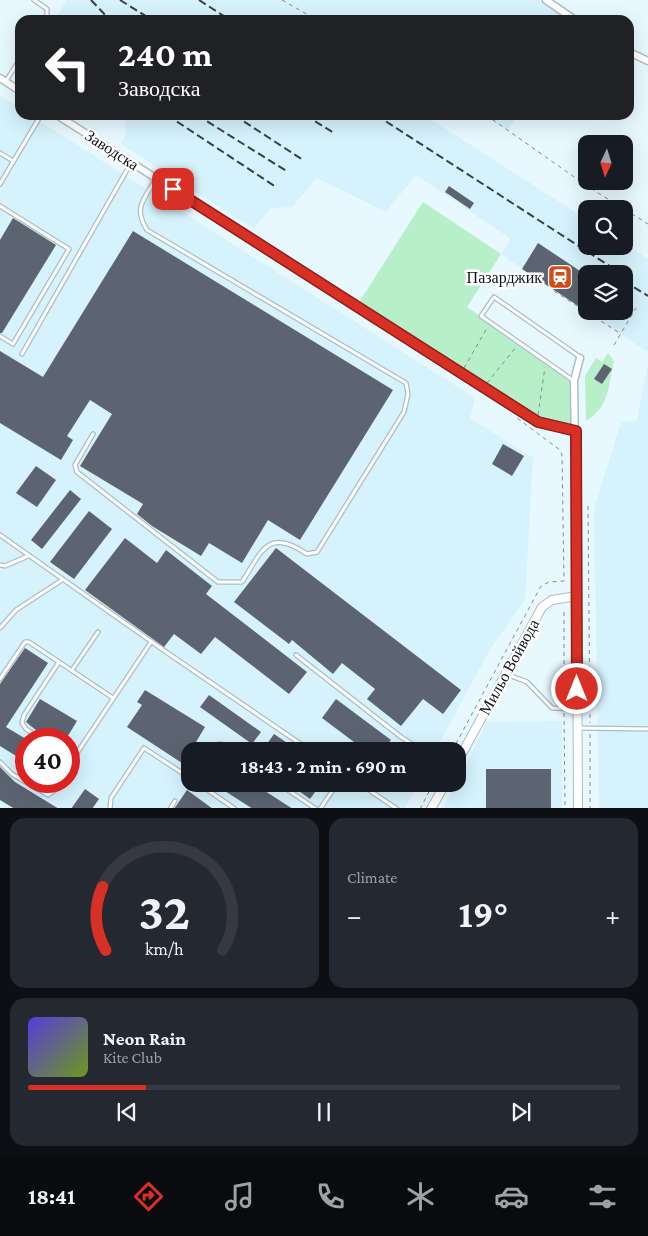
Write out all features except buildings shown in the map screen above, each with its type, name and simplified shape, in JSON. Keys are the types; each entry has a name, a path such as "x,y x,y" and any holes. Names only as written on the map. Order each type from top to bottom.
{"street":[{"path":"546,0 567,15"},
{"path":"634,54 648,61"},
{"path":"3,80 15,88"},
{"name":"Заводска","path":"65,120 538,422 576,431"},
{"path":"578,808 576,431 574,381 580,358"},
{"name":"Мильо Войвода","path":"466,746 542,607 552,600 577,596"},
{"path":"431,808 440,792"}],"lane":[{"path":"34,0 46,9 47,15"},
{"path":"3,80 15,65"},
{"path":"0,184 38,120"},
{"path":"0,153 13,161"},
{"path":"22,354 131,162"},
{"path":"93,434 75,465 77,472 218,582 242,582 264,548 279,540 291,543 306,554 316,552 404,412 408,394 406,383 147,230 140,220 140,207 156,178"},
{"path":"0,206 69,250 13,344 0,336"},
{"path":"574,381 480,316 494,297 580,358"},
{"path":"0,535 151,642 298,742"},
{"path":"0,565 4,566 29,556"},
{"path":"0,628 16,610 62,580"},
{"path":"72,670 98,632"},
{"path":"0,679 25,642 29,642 113,698"},
{"path":"80,748 151,642"},
{"path":"296,655 409,742"},
{"path":"25,728 22,723 24,715 59,662"},
{"path":"505,674 526,682 552,708 577,709"},
{"path":"578,728 648,730"},
{"path":"110,808 111,798 144,748 181,771"},
{"path":"0,762 15,776"},
{"path":"211,792 235,808"},
{"path":"291,792 316,808"},
{"path":"320,808 332,792"},
{"path":"372,792 397,808"},
{"path":"170,808 175,801"}],"path":[{"path":"282,0 308,15"},
{"path":"493,120 587,186 648,224"},
{"path":"554,291 621,334"},
{"path":"614,345 636,308"},
{"path":"461,373 490,323"},
{"path":"483,387 520,343"},
{"path":"538,422 546,361"},
{"path":"457,742 541,586 549,582 564,581 562,455 560,450 519,421 511,405"},
{"path":"588,506 590,808"},
{"path":"420,808 429,792"}],"shaded area":[{"path":"67,0 539,0 562,15 57,15"},
{"path":"0,96 15,105 15,120 38,120 475,398 470,418 533,458 525,600 492,646 440,742 181,742 181,792 414,792 405,808 0,808"},
{"path":"125,120 432,120 578,214 578,255 633,255 633,249 648,259 648,352 600,320 633,320 633,265 578,265 578,306 501,254 511,239 416,175 386,212 317,178 292,207 270,208 254,229 121,144 126,134"},
{"path":"490,120 514,120 509,130"},
{"path":"648,364 648,808 599,808 594,509 621,423 637,420"},
{"path":"562,721 562,808 443,808 451,792 466,792 466,764 487,722"}],"green space":[{"path":"423,202 501,254 467,307 574,381 576,431 537,422 356,307"},
{"path":"608,353 614,361 607,395 600,409 586,421 585,376 596,358 602,362"}],"railway":[{"path":"91,0 105,15"},
{"path":"120,0 144,15"},
{"path":"199,0 222,15"},
{"path":"175,120 276,187"},
{"path":"205,120 288,172"},
{"path":"242,120 303,160"},
{"path":"313,120 334,133"},
{"path":"384,120 608,265"},
{"path":"633,287 648,296"}],"place":[{"name":"Пазарджик","path":"560,277"}],"route":[{"path":"173,189 538,422 576,431 577,689"}]}
